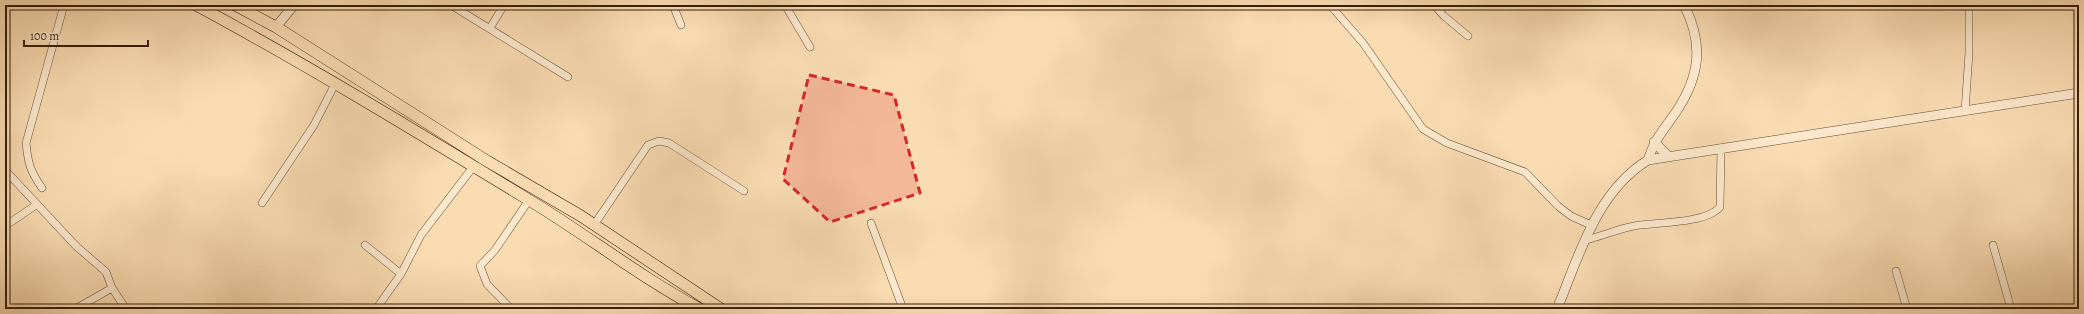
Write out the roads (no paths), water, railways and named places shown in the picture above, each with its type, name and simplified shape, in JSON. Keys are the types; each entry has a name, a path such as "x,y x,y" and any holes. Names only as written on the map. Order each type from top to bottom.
{"main road":[{"path":"196,5 318,72 335,84 529,200 663,289 700,309"},
{"path":"234,5 276,27 488,161 594,225 721,309"}],"street":[{"path":"42,188 31,173 27,160 26,143 64,5"},
{"path":"276,27 294,5"},
{"path":"451,5 568,77"},
{"path":"490,28 504,5"},
{"path":"672,5 682,25"},
{"path":"785,5 810,47"},
{"path":"1330,5 1363,43 1423,129 1459,148 1525,172 1558,206 1572,216 1593,226"},
{"path":"1434,5 1444,16 1468,36"},
{"path":"1648,160 1654,142 1685,97 1692,79 1698,51 1695,30 1684,5"},
{"path":"1966,111 1969,53 1969,5"},
{"path":"262,203 314,125 335,84"},
{"path":"1557,309 1586,240 1613,190 1635,168 1648,160 2079,93"},
{"path":"594,225 648,145 658,141 669,143 744,191"},
{"path":"1654,142 1668,156"},
{"path":"1586,240 1632,227 1696,218 1717,211 1720,207 1721,148"},
{"path":"376,309 401,274 421,235 473,167"},
{"path":"5,170 36,205 76,246 106,272 112,288 126,309"},
{"path":"511,309 487,284 480,266 494,250 529,200"},
{"path":"5,226 36,205"},
{"path":"871,223 903,309"},
{"path":"365,245 401,274"},
{"path":"1993,246 2011,309"},
{"path":"1896,271 1907,309"},
{"path":"75,309 112,288"}]}
